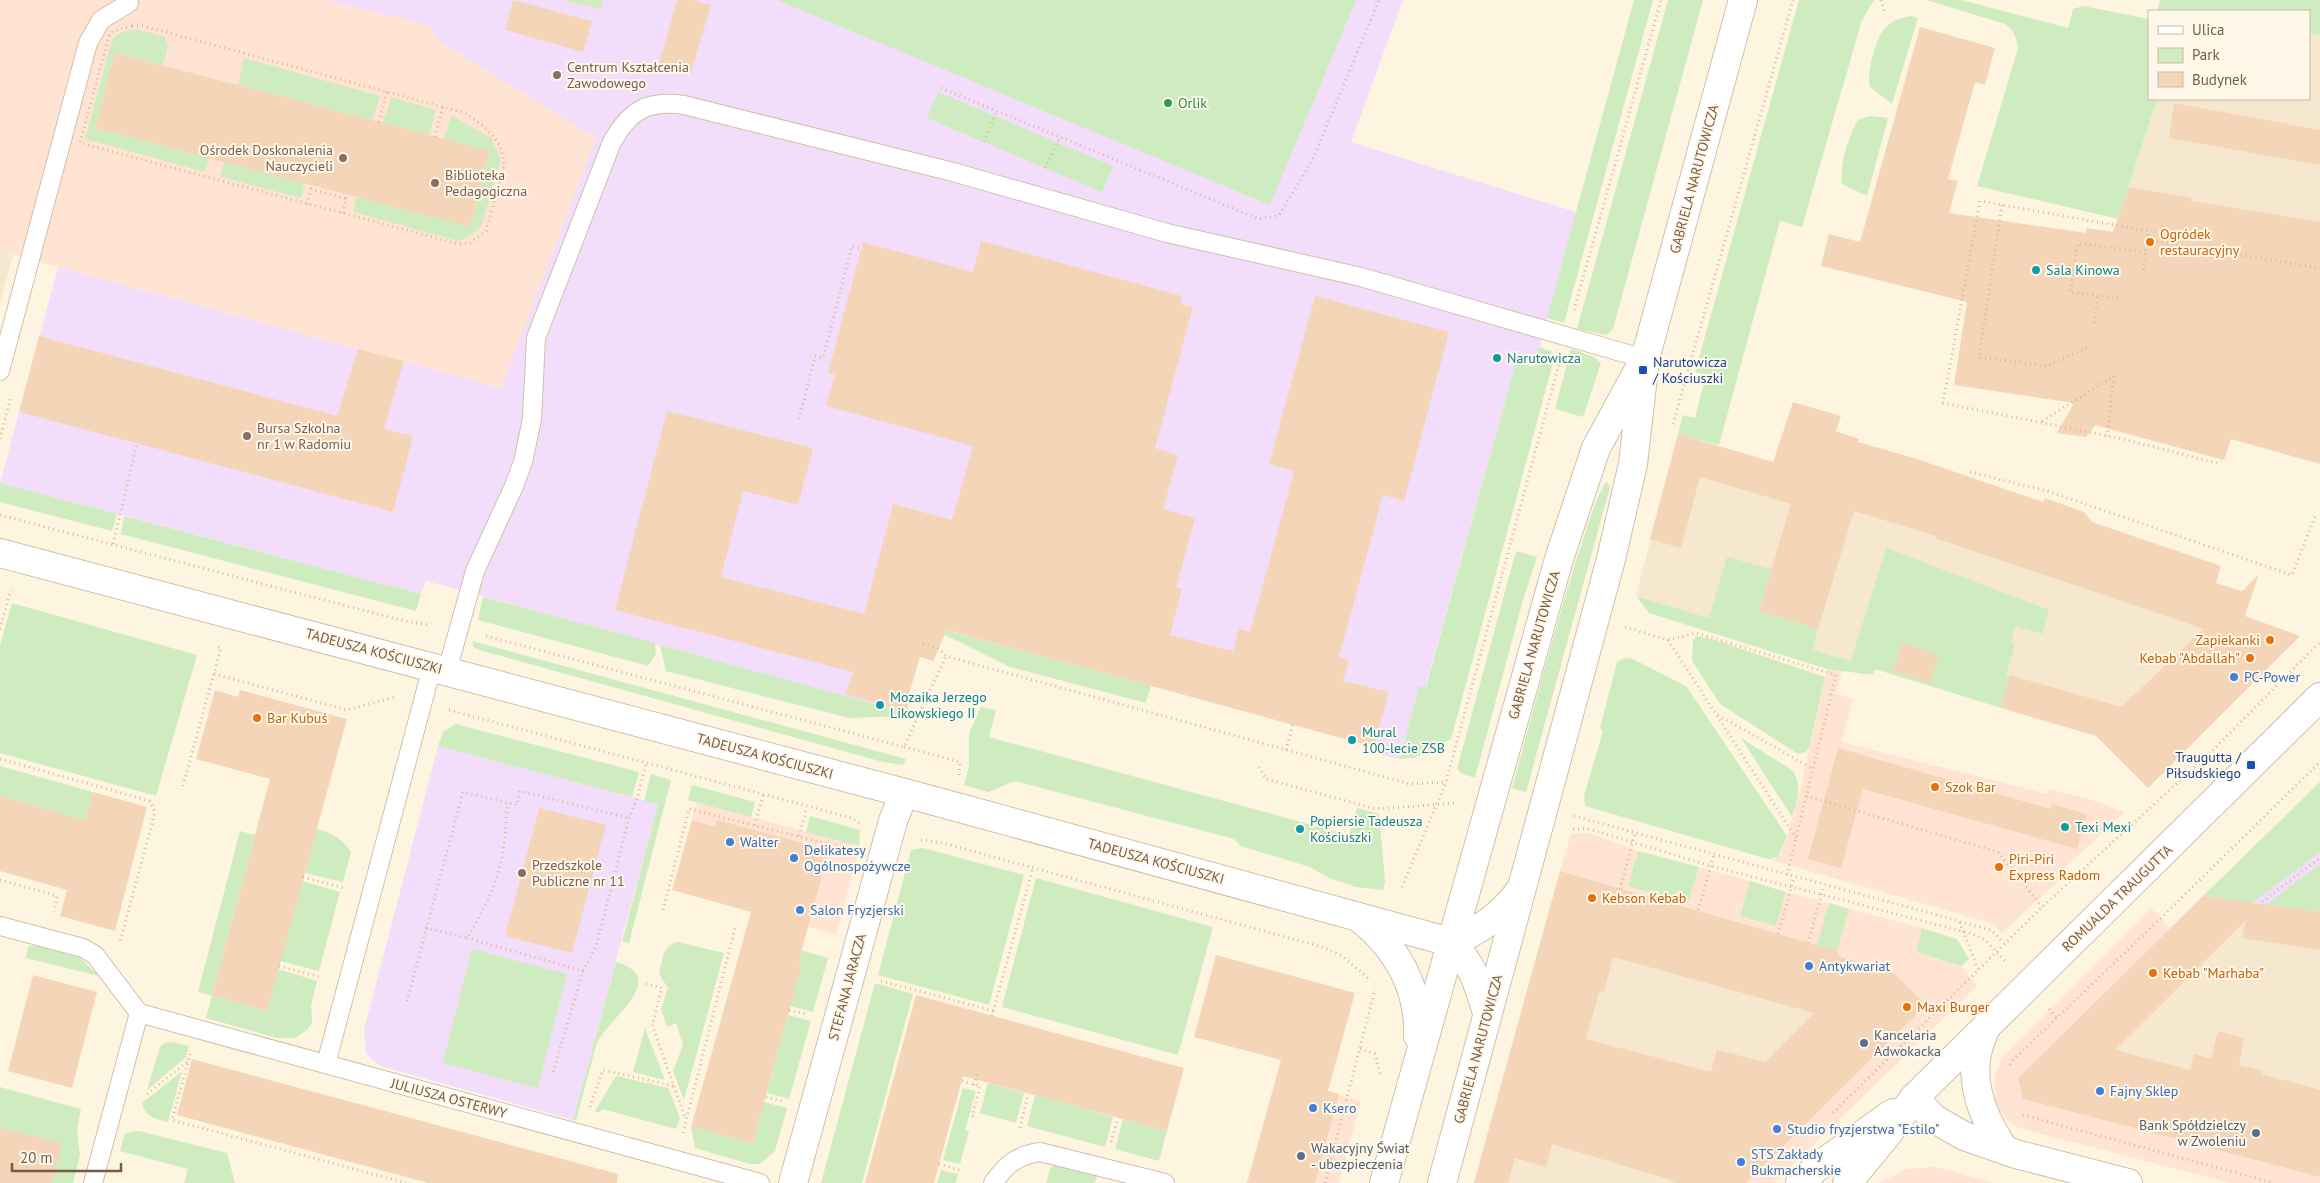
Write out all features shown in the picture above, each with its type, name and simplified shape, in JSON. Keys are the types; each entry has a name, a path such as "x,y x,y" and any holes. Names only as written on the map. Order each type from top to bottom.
{"street":[{"name":"GABRIELA NARUTOWICZA","path":"1442,1183 1611,559 1633,464 1645,358 1743,0"},
{"name":"GABRIELA NARUTOWICZA","path":"1384,1183 1556,568 1596,448 1645,358"},
{"name":"TADEUSZA KOŚCIUSZKI","path":"0,553 904,793 1355,914 1450,942"},
{"name":"ROMUALDA TRAUGUTTA","path":"1800,1183 1816,1168 1914,1098 2320,697"},
{"name":"STEFANA JARACZA","path":"793,1183 893,821 904,793"},
{"name":"GABRIELA NARUTOWICZA","path":"1450,942 1476,931 1516,896 1523,886"},
{"path":"1355,914 1370,926 1387,944 1403,968 1411,986 1418,1021 1416,1066"},
{"path":"1450,942 1469,962 1477,977 1487,1013"},
{"path":"1986,1027 1977,1053 1978,1091 1982,1111 2004,1150"},
{"path":"1914,1098 1933,1118 1964,1136 2004,1150 2128,1183"},
{"name":"ROMUALDA TRAUGUTTA","path":"1847,1183 1887,1135 1914,1098"}],"lane":[{"path":"0,371 88,43 101,20 129,3"},
{"path":"326,1064 440,669 459,628 475,570 514,486 523,462 531,428 536,338 612,142 630,116 657,102 684,105 953,172 1167,233 1361,277 1645,358"},
{"path":"0,926 83,948 96,955 139,1013 93,1183"},
{"name":"JULIUSZA OSTERWY","path":"139,1013 760,1183"},
{"path":"993,1183 1012,1161 1026,1154 1040,1152 1165,1183"}],"path":[{"path":"941,88 1259,219 1278,215 1312,160 1379,0"},
{"path":"1402,887 1446,782 1661,0"},
{"path":"1671,430 1793,0"},
{"path":"1881,0 1885,12"},
{"path":"143,26 443,106 465,113 475,119 489,131 501,147 504,165 486,231 470,243 459,244 80,143 109,36 113,31 143,26"},
{"path":"379,122 387,91"},
{"path":"435,137 443,106"},
{"path":"984,142 997,111"},
{"path":"1045,168 1060,137"},
{"path":"307,204 311,189 347,198 343,213"},
{"path":"2143,270 2148,231 1980,201 1943,402 2108,436 2220,464"},
{"path":"2002,205 1979,357 2046,366 2091,346"},
{"path":"2147,240 2320,268"},
{"path":"2118,298 2070,292 2078,242 2145,252"},
{"path":"799,419 816,356 823,358 852,246 861,249"},
{"path":"2094,323 2098,296"},
{"path":"2041,422 2114,376 2108,436"},
{"path":"112,544 137,443"},
{"path":"1970,472 2047,491 2292,575 2316,514"},
{"path":"0,515 404,621 459,628 960,762 959,777"},
{"path":"6,589 20,593"},
{"path":"0,629 11,590"},
{"path":"1620,626 1668,640 1696,632 1836,675 1787,875"},
{"path":"1668,640 1796,838"},
{"path":"1832,1114 2004,943 2209,754 2320,642"},
{"path":"923,644 939,649 946,656 1410,784 1446,782"},
{"path":"183,786 221,648 215,646"},
{"path":"904,747 946,656"},
{"path":"1716,714 1813,769"},
{"path":"1286,750 1293,724"},
{"path":"0,759 150,800 155,812 118,949"},
{"path":"2006,1072 2013,1060 2320,762"},
{"path":"553,1073 583,971 596,947 629,818 637,799 646,764"},
{"path":"1259,767 1266,779 1358,804"},
{"path":"683,774 852,818 863,827"},
{"path":"407,1000 463,792 517,805 520,791 629,818"},
{"path":"755,825 763,795"},
{"path":"1806,796 1998,852 2042,907"},
{"path":"467,938 485,910 496,880 505,843 506,815 509,803"},
{"path":"799,836 807,807"},
{"path":"663,910 689,808 850,849"},
{"path":"1573,816 1991,930 2004,943"},
{"path":"1568,829 1589,829 1711,866 1963,932 1981,938 2004,960"},
{"path":"1620,889 1635,833"},
{"path":"943,843 1322,947 1342,956 1370,980"},
{"path":"1698,910 1714,855"},
{"path":"2262,902 2320,858"},
{"path":"992,1016 1033,868"},
{"path":"304,877 345,888"},
{"path":"1778,934 1794,877"},
{"path":"343,897 347,880"},
{"path":"1808,943 1824,885"},
{"path":"1959,921 1978,969"},
{"path":"426,928 583,971"},
{"path":"683,1136 685,1118 735,928"},
{"path":"279,966 322,977"},
{"path":"320,986 324,968"},
{"path":"876,980 994,1011"},
{"path":"646,984 662,988 652,1025 685,1118"},
{"path":"1325,1183 1376,986"},
{"path":"789,1010 807,1015"},
{"path":"196,1029 172,1120 406,1183"},
{"path":"142,1098 187,1062"},
{"path":"588,1112 603,1070 674,1086"},
{"path":"974,1085 978,1071"},
{"path":"962,1081 980,1086 972,1116 977,1117"},
{"path":"1020,1129 1028,1094"},
{"path":"2020,1114 2274,1183"},
{"path":"1111,1144 1118,1118"},
{"path":"939,1164 963,1171"}],"shaded area":[{"path":"0,0 325,0 430,25 440,42 597,138 501,388 0,251"},
{"path":"325,0 1403,0 1351,142 1576,212 1534,367 1516,362 1425,688 1419,686 1400,759 1364,751 1366,744 1352,740 929,625 905,708 908,709 907,713 426,581 421,594 0,483 58,267 501,388 596,138 440,42 429,25"},
{"path":"2310,33 2320,35 2320,256 2129,187 2157,101 2310,100"},
{"path":"0,251 13,255 0,303"},
{"path":"1678,434 1773,462 2209,603 2300,636 2148,788 2096,736 1636,596"},
{"path":"1827,669 1842,670 1836,694 1853,698 1842,742 2047,794 2049,789 2086,798 2125,812 2063,870 2066,874 2002,933 1990,923 1768,859 1775,859 1781,854 1787,836 1799,795"},
{"name":"Przedszkole Publiczne nr 11","path":"438,746 658,804 573,1120 380,1066 366,1054 364,1030"},
{"path":"696,802 852,844 850,855 857,857 836,935 808,927 717,820 715,827 692,820"},
{"path":"2320,810 2320,912 2228,900"},
{"path":"1589,833 1638,851 1628,886 1688,904 1699,867 1750,881 1740,916 1776,926 1786,892 1922,928 1916,952 1961,966 1977,986 1774,1183 1744,1183 1925,1004 1894,973 1839,956 1837,951 1560,871 1571,834"},
{"path":"2203,896 2320,912 2320,1177 2114,1123 2018,1078"},
{"path":"1550,907 1876,997 1824,1106 1744,1183 1474,1183"},
{"path":"2151,908 2170,928 2018,1078 2114,1123 2320,1177 2320,1183 2230,1183 2019,1128 2006,1119 1996,1106 1995,1075 2002,1058"},
{"path":"1339,1095 1361,1101 1339,1183 1309,1183"},
{"path":"1933,1167 1995,1183 1878,1183 1907,1169"}],"green space":[{"path":"564,0 603,0 600,9"},
{"name":"Orlik","path":"777,0 1356,0 1270,205"},
{"path":"1634,0 1653,0 1564,323 1547,318"},
{"path":"1668,0 1703,0 1613,329 1607,335 1577,329"},
{"path":"1799,0 1874,0 1862,20 1802,227 1780,221 1719,445 1678,434 1683,415 1695,418 1706,375 1695,372"},
{"path":"1926,0 1961,0 2068,28 2073,9 2083,6 2148,19 2148,100 2157,100 2118,219 1977,186 2018,48 2014,34 2005,24"},
{"path":"2160,0 2320,0 2320,35 2310,33 2310,10 2157,10"},
{"path":"1912,16 1918,18 1892,104 1870,87 1869,73 1871,64 1875,47 1886,27 1898,19"},
{"path":"136,29 165,37 168,46 163,65 115,53 95,128 209,158 205,172 85,139 112,40 119,34"},
{"path":"244,58 380,96 372,120 238,85"},
{"path":"938,92 1113,166 1102,192 927,118"},
{"path":"391,97 436,110 429,135 383,123"},
{"path":"451,115 491,138 501,159 481,227 465,239 458,241 353,212 356,198 361,198 470,226 490,151 444,139"},
{"path":"1872,116 1888,118 1867,196 1842,184 1841,177 1846,150 1855,125 1859,119"},
{"path":"224,162 305,183 301,198 220,177"},
{"path":"1539,347 1551,351 1554,359 1451,739 1414,758 1400,759 1419,686 1426,687 1516,362 1534,367"},
{"path":"1571,349 1594,357 1601,363 1583,417 1555,409"},
{"path":"1607,482 1610,487 1526,792 1512,788 1572,573 1598,496"},
{"path":"0,483 117,514 112,531 0,502"},
{"path":"124,516 421,594 416,611 121,534"},
{"path":"1886,548 2049,610 2042,634 2015,626 2011,642 2015,644 2006,676 2026,682 2001,708 1875,669 1873,675 1827,669 1649,613 1636,596 1709,618 1727,557 1771,569 1759,611 1818,629 1813,650 1851,661"},
{"path":"1516,551 1537,557 1523,600 1475,778 1462,774 1457,769"},
{"path":"483,597 655,643 656,654 648,666 478,620"},
{"path":"12,603 197,655 156,796 0,753 0,645"},
{"path":"946,630 1151,686 1146,703 1010,667 945,635"},
{"path":"1696,636 1715,640 1825,677 1809,748 1806,752 1798,754 1720,704 1692,661 1693,640"},
{"path":"472,641 906,759 903,765 883,762 479,650 474,647"},
{"path":"660,645 907,713 905,716 849,718 666,671"},
{"path":"1625,658 1633,659 1686,686 1787,836 1778,857 1768,859 1585,806 1584,796 1603,731 1600,728 1617,662"},
{"path":"981,707 996,710 989,737 1349,835 1357,808 1379,814 1385,881 1383,890 1356,887 1329,878 1310,867 1241,846 1234,839 1015,781 988,792 964,785 969,767 969,733"},
{"path":"456,724 639,772 632,797 438,746 443,732"},
{"path":"1741,738 1792,770 1798,787 1792,817"},
{"path":"0,766 93,792 85,820 0,796"},
{"path":"651,774 671,780 629,943 622,942 658,804 644,801"},
{"path":"2320,782 2320,852 2252,903 2203,896"},
{"path":"692,785 755,802 751,817 688,800"},
{"path":"810,816 860,830 859,846 806,832"},
{"path":"316,829 336,837 351,852 343,882 305,873"},
{"path":"240,831 255,835 212,996 198,992"},
{"path":"923,848 1024,875 989,1005 878,975 911,850"},
{"path":"1638,851 1699,867 1688,904 1628,886"},
{"path":"2320,864 2320,912 2266,905"},
{"path":"1036,878 1213,927 1178,1055 1002,1007"},
{"path":"302,881 340,892 319,971 280,961"},
{"path":"1750,881 1786,892 1776,926 1740,916"},
{"path":"1829,903 1849,909 1837,951 1817,945"},
{"path":"1922,928 1957,939 1969,959 1961,966 1916,952"},
{"path":"678,942 724,953 684,1100 673,1071 683,1045 676,1023 667,1027 661,1009 668,988 659,974 666,950 669,946"},
{"path":"28,946 38,946 80,958 99,976 26,958"},
{"path":"472,949 567,974 538,1088 443,1063"},
{"path":"801,950 828,958 813,1012 790,1006 801,964 797,963"},
{"path":"616,962 632,969 638,978 637,988 631,999 597,1043 576,1121 573,1120"},
{"path":"278,969 317,981 311,1005 312,1023 307,1030 295,1038 277,1038 206,1018 212,996 267,1011"},
{"path":"875,983 913,994 862,1183 821,1183"},
{"path":"788,1015 811,1021 789,1099 767,1093"},
{"path":"645,1028 665,1080 633,1072"},
{"path":"172,1042 189,1046 186,1057 147,1090 160,1047 165,1043"},
{"path":"182,1071 168,1122 148,1114 143,1108 142,1103"},
{"path":"616,1076 668,1088 680,1118 676,1129 602,1109 600,1113 595,1111"},
{"path":"988,1083 1024,1093 1016,1123 980,1113"},
{"path":"0,1087 81,1109 77,1128 80,1155 73,1183 52,1183 0,1128"},
{"path":"963,1088 976,1091 965,1130 969,1131 960,1164 943,1160"},
{"path":"1035,1095 1113,1117 1105,1147 1027,1126"},
{"path":"764,1102 787,1108 775,1151 760,1164 750,1164 695,1148 691,1127 753,1143"},
{"path":"1123,1119 1167,1131 1159,1161 1115,1149"},
{"path":"139,1131 227,1153 235,1183 184,1183 188,1169 120,1151 125,1133"},
{"path":"1056,1163 1098,1173 1095,1183 1046,1183 1050,1169"},
{"path":"941,1170 958,1174 956,1183 937,1183"}],"building":[{"path":"513,0 592,21 583,52 505,30"},
{"path":"677,0 693,0 711,5 691,73 659,64"},
{"path":"1920,27 1995,48 1985,85 1975,82 1948,179 1958,181 1949,213 2086,233 2086,228 2113,232 2129,187 2192,198 2191,201 2320,222 2320,464 2231,439 2224,460 2095,425 2086,437 2057,433 2074,403 1954,385 1967,302 1821,266 1829,234 1860,242"},
{"path":"115,53 490,151 470,227 95,128"},
{"path":"2174,103 2320,130 2320,165 2169,138"},
{"path":"981,241 1182,296 1180,304 1193,307 1155,448 1178,455 1163,509 1195,518 1176,588 1182,589 1170,635 1233,651 1239,629 1250,632 1294,471 1269,464 1315,296 1449,332 1404,501 1383,495 1339,657 1349,660 1343,681 1389,692 1374,747 947,630 933,661 920,657 910,690 907,713 845,694 853,672 615,610 667,411 813,448 798,505 743,491 721,577 864,614 893,504 952,520 973,446 826,406 835,375 828,373 863,242 973,272"},
{"name":"Bursa Szkolna nr 1 w Radomiu","path":"39,336 337,416 358,349 404,361 384,429 413,436 393,512 19,412"},
{"path":"1793,402 1841,416 1836,431 1859,439 1858,442 1914,458 2043,502 2045,498 2084,512 2092,522 2221,566 2216,583 2242,591 2259,574 2245,616 2300,636 2148,788 2096,736 2001,708 2010,675 2121,707 2204,629 1935,538 1936,536 1854,511 1818,629 1759,611 1791,504 1700,477 1681,548 1650,539 1678,434 1773,462"},
{"path":"1902,643 1939,655 1930,683 1893,671"},
{"path":"215,690 238,697 240,690 347,719 267,1011 212,996 270,779 196,759"},
{"path":"1838,748 2051,809 2052,804 2087,814 2077,849 1863,789 1841,868 1808,859"},
{"path":"93,792 147,807 115,931 60,916 67,890 0,871 0,796 85,820"},
{"path":"539,808 606,825 572,953 505,936"},
{"path":"692,820 715,827 717,820 829,850 798,964 802,964 753,1143 691,1127 751,912 672,890"},
{"path":"1560,871 1837,951 1839,956 1894,973 1926,1005 1746,1183 1674,1183 1671,1180 1552,1144 1546,1167 1515,1158 1508,1183 1474,1183","holes":["1613,957 1814,1013 1765,1062 1717,1050 1711,1072 1586,1039 1599,993 1604,992"]},
{"path":"2203,896 2320,912 2320,950 2242,938 2246,920 2115,1050 2190,1070 2194,1054 2211,1059 2218,1031 2244,1038 2239,1065 2263,1071 2262,1074 2320,1090 2320,1177 2023,1099 2018,1078"},
{"path":"1216,955 1355,993 1328,1091 1339,1094 1315,1183 1247,1183 1281,1060 1194,1037"},
{"path":"33,975 97,992 72,1088 8,1071"},
{"path":"916,995 1184,1068 1167,1131 963,1076 934,1183 865,1183"},
{"path":"192,1059 618,1174 617,1183 428,1183 177,1115"},
{"path":"0,1128 62,1143 52,1183 0,1183"}],"place":[{"name":"Centrum Kształcenia Zawodowego","path":"557,75"},
{"name":"Orlik","path":"1168,103"},
{"name":"Ośrodek Doskonalenia Nauczycieli","path":"343,158"},
{"name":"Biblioteka Pedagogiczna","path":"435,183"},
{"name":"Ogródek restauracyjny","path":"2150,242"},
{"name":"Sala Kinowa","path":"2036,270"},
{"name":"Narutowicza","path":"1497,358"},
{"name":"Narutowicza / Kościuszki","path":"1643,370"},
{"name":"Bursa Szkolna nr 1 w Radomiu","path":"247,436"},
{"name":"Zapiekanki","path":"2270,640"},
{"name":"Kebab \"Abdallah\"","path":"2250,658"},
{"name":"PC-Power","path":"2234,677"},
{"name":"Mozaika Jerzego Likowskiego II","path":"880,705"},
{"name":"Bar Kubuś","path":"257,718"},
{"name":"Mural 100-lecie ZSB","path":"1352,740"},
{"name":"Traugutta / Piłsudskiego","path":"2251,765"},
{"name":"Szok Bar","path":"1935,787"},
{"name":"Texi Mexi","path":"2065,827"},
{"name":"Popiersie Tadeusza Kościuszki","path":"1300,829"},
{"name":"Walter","path":"730,842"},
{"name":"Delikatesy Ogólnospożywcze","path":"794,858"},
{"name":"Piri-Piri Express Radom","path":"1999,867"},
{"name":"Przedszkole Publiczne nr 11","path":"522,873"},
{"name":"Kebson Kebab","path":"1592,898"},
{"name":"Salon Fryzjerski","path":"800,910"},
{"name":"Antykwariat","path":"1809,966"},
{"name":"Kebab \"Marhaba\"","path":"2153,973"},
{"name":"Maxi Burger","path":"1907,1007"},
{"name":"Kancelaria Adwokacka","path":"1864,1043"},
{"name":"Fajny Sklep","path":"2100,1091"},
{"name":"Ksero","path":"1313,1108"},
{"name":"Studio fryzjerstwa \"Estilo\"","path":"1777,1129"},
{"name":"Bank Spółdzielczy w Zwoleniu","path":"2256,1133"},
{"name":"Wakacyjny Świat - ubezpieczenia","path":"1301,1156"},
{"name":"STS Zakłady Bukmacherskie","path":"1741,1162"}]}
